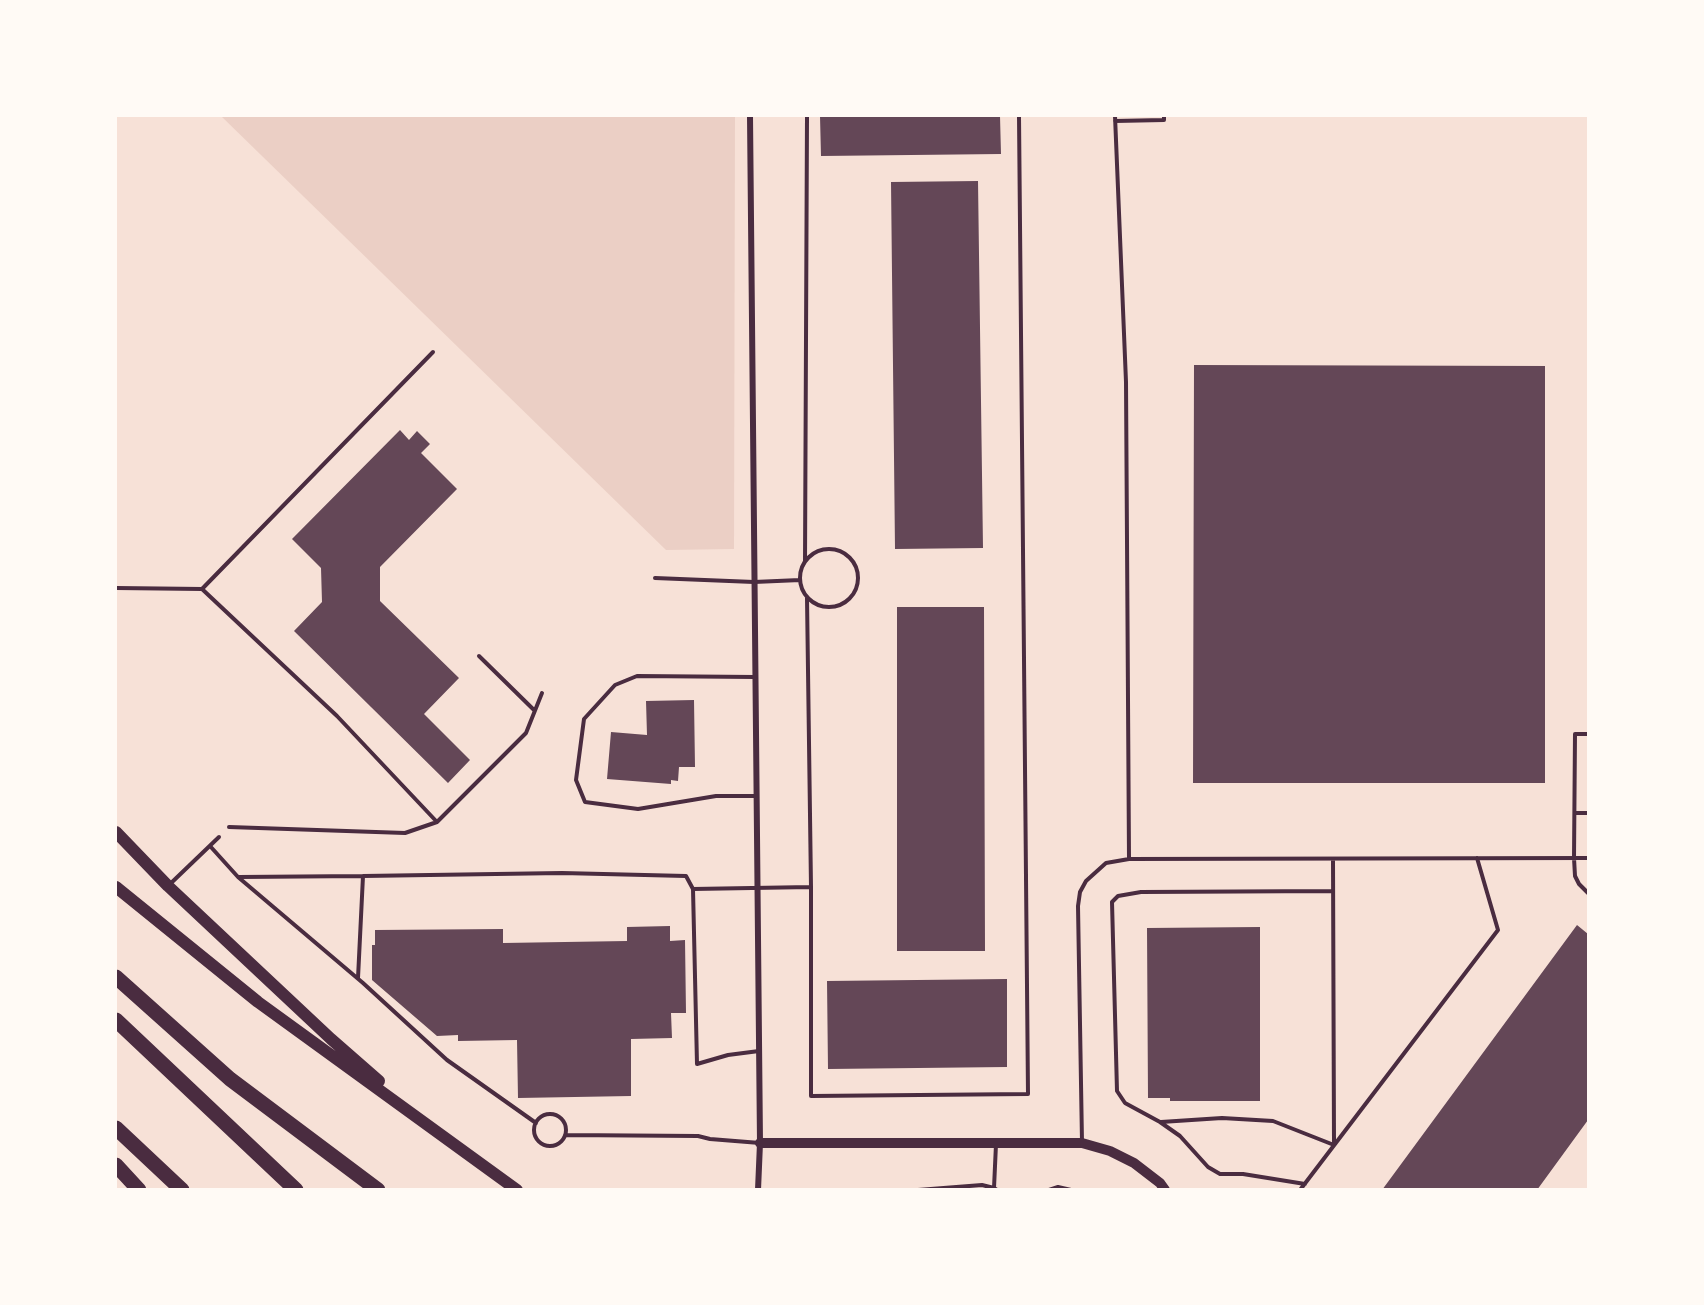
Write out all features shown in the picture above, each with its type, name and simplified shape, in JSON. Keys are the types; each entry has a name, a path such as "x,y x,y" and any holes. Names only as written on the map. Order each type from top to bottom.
{"highway":[{"path":"116,977 230,1079 378,1190"},
{"path":"116,1020 296,1190"},
{"path":"116,1128 182,1190"},
{"path":"116,1166 139,1190"}],"main road":[{"path":"117,832 168,886 331,1040 439,1133"},
{"path":"116,887 258,1002 517,1190"}],"street":[{"path":"750,116 760,1143 758,1190"},
{"path":"760,1143 1082,1143 1110,1151 1134,1163 1160,1183 1165,1190"}],"lane":[{"path":"805,561 821,550 830,548 848,555 855,562 859,581 851,599 843,605 824,608 807,598 800,579 805,561 807,116"},
{"path":"807,598 811,1096 1028,1094 1019,116"},
{"path":"1129,859 1126,382 1115,118 1164,120 1164,116"},
{"path":"202,589 433,352"},
{"path":"655,578 754,582 800,579"},
{"path":"116,588 202,589 337,716 437,822"},
{"path":"479,656 534,710"},
{"path":"755,677 637,676 615,686 584,719 576,780 585,802 638,809 716,796 756,796"},
{"path":"229,827 405,832 437,822 525,733 542,693"},
{"path":"1588,734 1575,734 1574,858 1575,876 1588,893"},
{"path":"1575,813 1588,813"},
{"path":"168,886 219,837"},
{"path":"210,846 238,877 358,979 447,1060 536,1123"},
{"path":"1300,1190 1498,930 1477,858"},
{"path":"1082,1143 1077,906 1080,892 1086,881 1106,863 1129,859 1588,858"},
{"path":"1333,859 1334,1145"},
{"path":"238,877 562,873 686,876 693,889 697,1064 728,1055 759,1051"},
{"path":"358,979 363,876"},
{"path":"693,889 811,887"},
{"path":"1305,1184 1243,1174 1220,1174 1208,1167 1180,1136 1125,1102 1117,1091 1112,902 1118,896 1141,892 1333,891"},
{"path":"566,1135 565,1123 556,1115 545,1115 534,1128 537,1139 546,1145 557,1144 566,1135 698,1136 760,1143"},
{"path":"1160,1122 1222,1118 1273,1121 1334,1145"},
{"path":"918,1190 981,1185 995,1189 996,1143"},
{"path":"1049,1190 1058,1187 1071,1190"}],"shaded area":[{"path":"221,116 735,116 734,549 666,550"}],"building":[{"path":"820,116 1000,116 1001,154 821,156"},
{"path":"978,181 983,548 895,549 891,182"},
{"path":"1194,365 1545,366 1545,783 1193,783"},
{"path":"400,430 409,440 417,431 430,444 421,453 457,489 380,567 380,601 459,678 424,714 470,760 448,783 294,631 322,602 321,568 292,539"},
{"path":"897,607 984,607 985,951 897,951"},
{"path":"694,700 695,767 679,767 678,781 671,780 671,784 607,779 611,732 647,735 646,701"},
{"path":"1577,925 1588,934 1588,1120 1537,1190 1382,1190"},
{"path":"670,926 670,941 685,940 686,1013 671,1013 672,1038 631,1039 631,1096 518,1098 517,1040 458,1041 458,1035 437,1036 372,980 372,945 375,945 375,930 503,929 503,943 627,941 627,927"},
{"path":"1260,927 1260,1101 1170,1101 1170,1098 1148,1098 1147,928"},
{"path":"1007,979 1007,1067 828,1069 827,981"}]}
